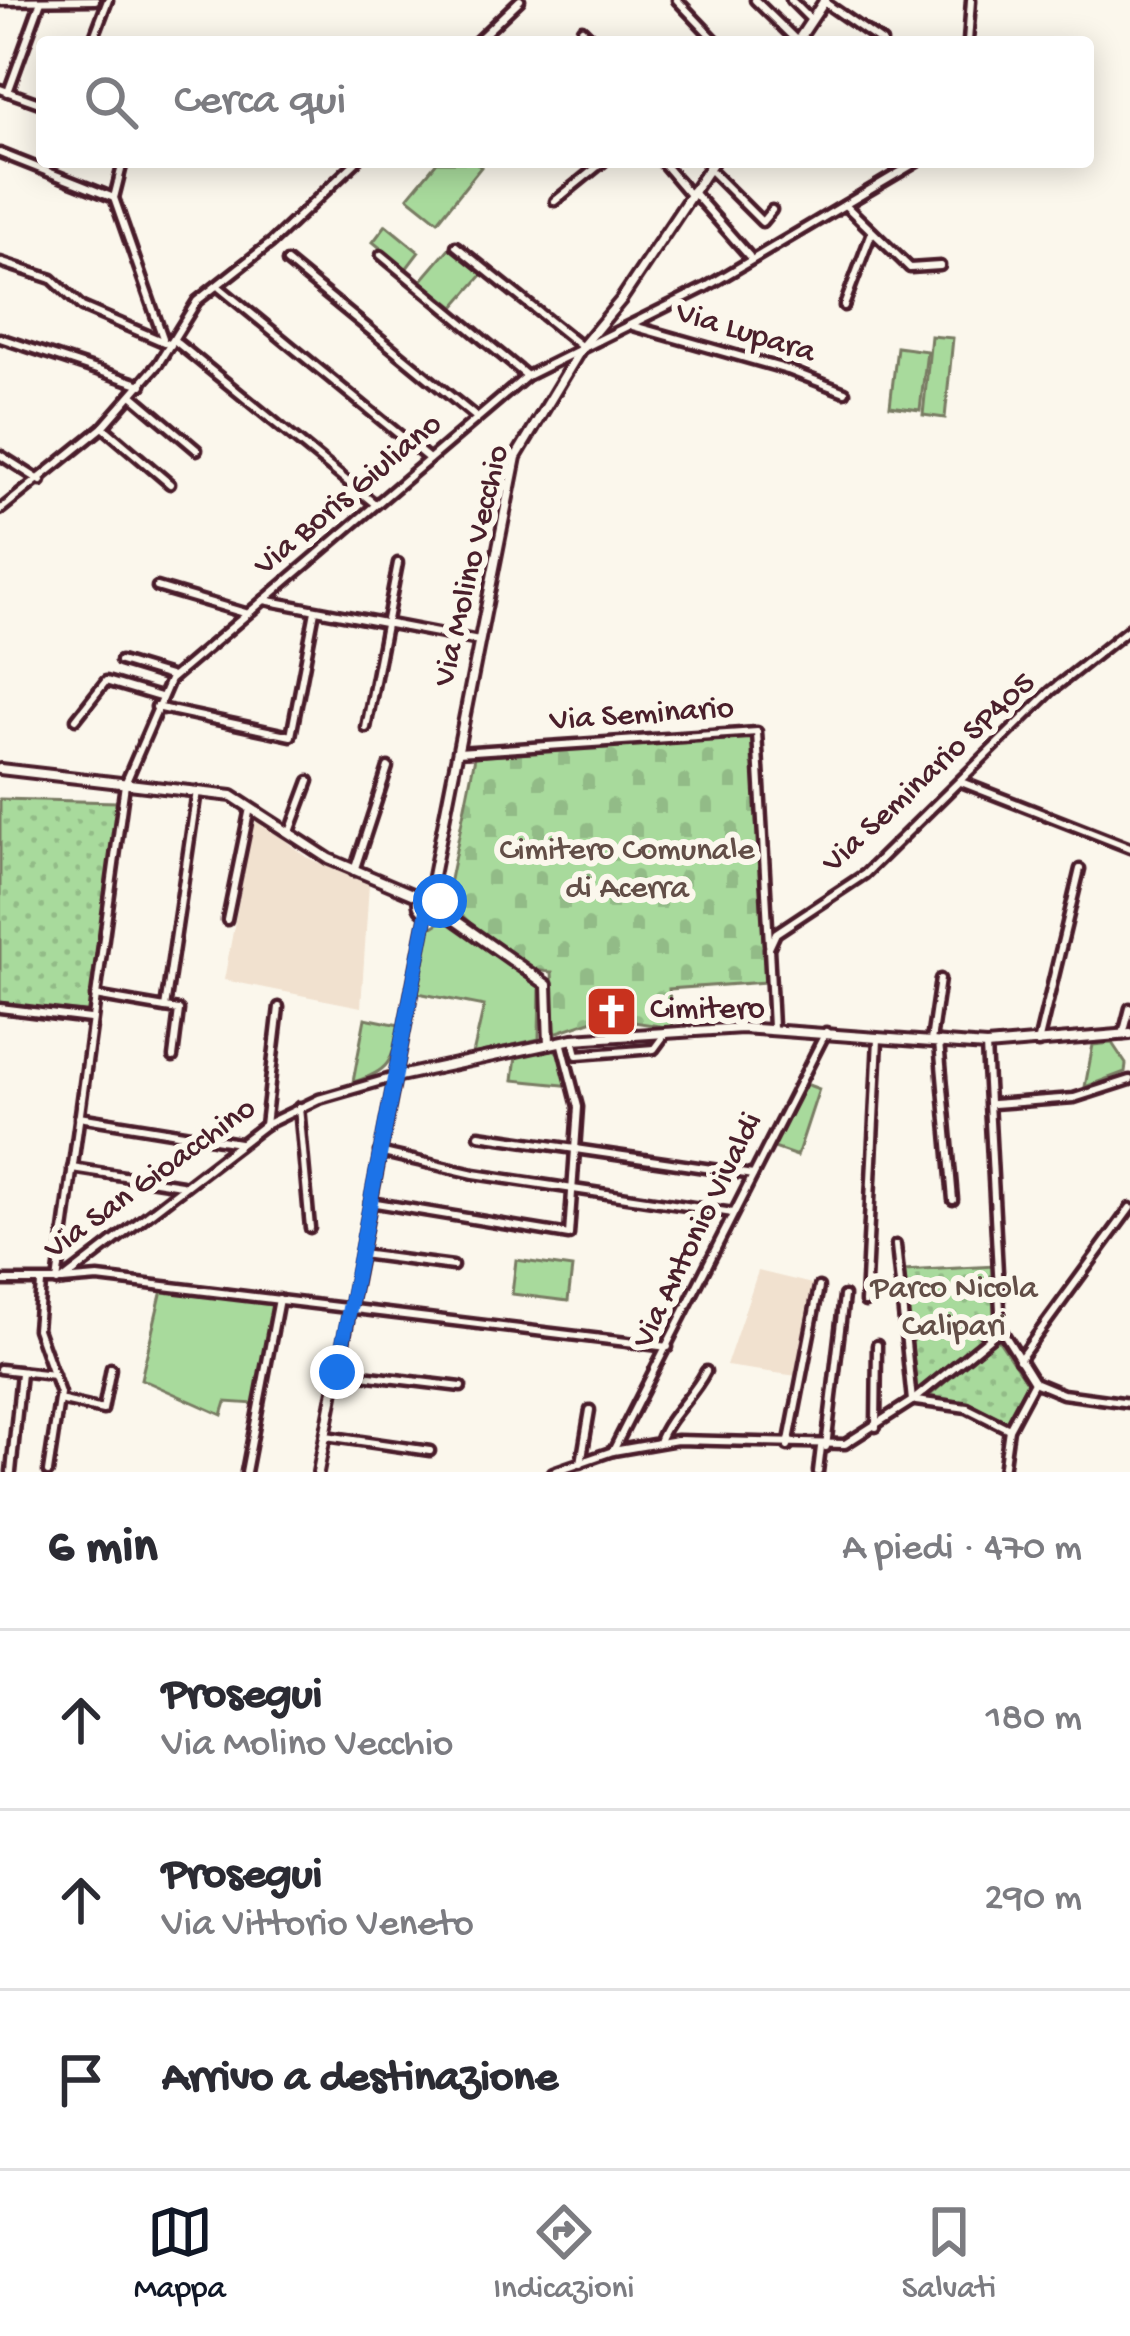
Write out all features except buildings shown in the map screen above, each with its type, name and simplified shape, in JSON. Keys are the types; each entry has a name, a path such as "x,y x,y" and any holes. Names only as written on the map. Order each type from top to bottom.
{"street":[{"path":"0,1 95,0"},
{"path":"94,36 108,0"},
{"path":"482,36 520,0"},
{"path":"676,0 711,36"},
{"path":"755,0 792,36"},
{"path":"790,0 812,20"},
{"path":"968,36 970,0"},
{"path":"36,102 4,90 41,1"},
{"path":"802,36 824,1 874,36"},
{"path":"582,29 589,36"},
{"path":"0,153 36,163"},
{"path":"50,168 114,198"},
{"path":"122,168 114,198 163,338"},
{"path":"0,511 103,427 142,385 197,301 272,242 350,168"},
{"path":"555,201 596,168"},
{"path":"668,168 749,256"},
{"name":"Via Molino Vecchio","path":"430,891 516,457 582,347 621,300 708,168"},
{"path":"715,168 762,222 772,210"},
{"name":"Via Boris Giuliano","path":"59,1281 90,1019 125,784 173,677 527,376 629,325 907,168"},
{"path":"845,205 910,268 940,266"},
{"path":"844,306 872,232"},
{"path":"456,246 582,347"},
{"path":"381,255 527,376"},
{"path":"0,262 52,279 82,307 172,342 375,504"},
{"path":"287,262 477,418"},
{"path":"220,288 429,459"},
{"name":"Via Lupara","path":"629,325 788,370 845,392"},
{"path":"0,338 142,385"},
{"path":"133,396 197,450"},
{"path":"103,427 170,484"},
{"path":"0,455 41,482"},
{"path":"366,728 398,563"},
{"path":"157,586 247,613"},
{"path":"262,600 479,641"},
{"path":"157,707 292,736 315,610"},
{"name":"Via Seminario SP405","path":"769,948 776,933 865,874 1051,691 1130,628"},
{"path":"120,661 173,677"},
{"path":"76,718 106,681 160,698"},
{"name":"Via Seminario","path":"458,752 757,732 769,948"},
{"path":"354,871 388,767"},
{"path":"0,769 232,796 289,836 354,871 419,897"},
{"path":"289,836 309,781"},
{"path":"961,782 1130,848"},
{"path":"165,1008 197,791"},
{"path":"227,920 250,808"},
{"path":"1038,1043 1080,869"},
{"path":"419,897 430,891 439,897 438,908"},
{"path":"419,897 420,908 427,913"},
{"path":"427,913 438,908"},
{"path":"438,908 547,986 548,1043"},
{"path":"318,1472 427,913"},
{"path":"769,948 773,1027"},
{"path":"940,979 935,1041 953,1200"},
{"path":"95,996 179,1010 173,1058"},
{"path":"265,1126 279,1007"},
{"path":"395,1077 573,1039 773,1027 986,1046 1127,1035 1130,1008"},
{"path":"0,1009 90,1019"},
{"name":"Via Antonio Vivaldi","path":"613,1451 827,1031"},
{"path":"573,1039 577,1055 623,1054 654,1049 665,1034"},
{"path":"866,1302 878,1036"},
{"path":"369,1202 569,1235 578,1106 561,1041"},
{"path":"986,1046 1001,1329 1034,1382 1063,1394 1130,1403"},
{"name":"Via San Gioacchino","path":"0,1281 59,1281 265,1126 299,1107 395,1077"},
{"path":"992,1104 1094,1095 1130,1080"},
{"path":"299,1107 310,1228"},
{"path":"79,1117 239,1143"},
{"path":"479,1135 752,1175"},
{"path":"379,1152 474,1174 733,1213"},
{"path":"72,1168 181,1185"},
{"path":"1019,1360 1130,1208"},
{"path":"896,1245 913,1401"},
{"path":"358,1254 453,1266"},
{"path":"59,1281 98,1278 668,1347"},
{"path":"41,1283 37,1329 59,1400 48,1472"},
{"path":"788,1445 819,1287"},
{"path":"818,1472 844,1296"},
{"path":"246,1472 279,1299"},
{"path":"553,1472 613,1451 659,1442 713,1438 824,1447 856,1439 913,1401 1001,1329"},
{"path":"876,1427 878,1346"},
{"path":"59,1400 103,1410 111,1368"},
{"path":"0,1369 54,1375"},
{"path":"659,1442 665,1425 694,1394 706,1371"},
{"path":"337,1372 461,1387"},
{"path":"11,1472 21,1373"},
{"path":"1004,1472 1009,1430 1034,1382"},
{"path":"913,1401 967,1408 1009,1430"},
{"path":"581,1463 590,1410"},
{"path":"326,1436 430,1451"}],"shaded area":[{"path":"260,820 306,857 369,884 361,1007 224,980 253,824"},
{"path":"758,1271 816,1285 797,1376 726,1366"}],"green space":[{"path":"432,168 480,168 438,221 408,197"},
{"path":"386,225 419,252 406,269 373,242"},
{"path":"450,247 483,274 454,307 421,281"},
{"path":"931,336 953,338 945,418 923,415"},
{"path":"897,347 927,351 920,410 890,406"},
{"name":"Cimitero Comunale di Acerra","path":"754,735 765,982 669,989 672,1028 602,1017 555,1033 552,972 508,956 446,899 475,757"},
{"path":"0,799 117,802 89,1012 0,1006"},
{"path":"442,921 452,923 540,986 539,1039 473,1054 484,1006 418,993 429,929"},
{"path":"365,1018 399,1025 397,1037 382,1069 353,1082"},
{"path":"1112,1043 1126,1064 1125,1072 1085,1087 1093,1045"},
{"path":"553,1048 563,1058 573,1086 513,1080 516,1056"},
{"path":"803,1083 819,1089 797,1156 771,1147"},
{"path":"516,1260 572,1268 568,1301 512,1294"},
{"name":"Parco Nicola Calipari","path":"995,1266 997,1327 917,1392 904,1271"},
{"path":"162,1290 274,1303 255,1404 226,1402 222,1415 141,1379"},
{"name":"Parco Nicola Calipari","path":"997,1338 1027,1383 1006,1421 970,1403 929,1396"}],"place":[{"name":"Cimitero","path":"611,1011"}],"route":[{"path":"337,1372 427,913 436,910 440,901"}]}
